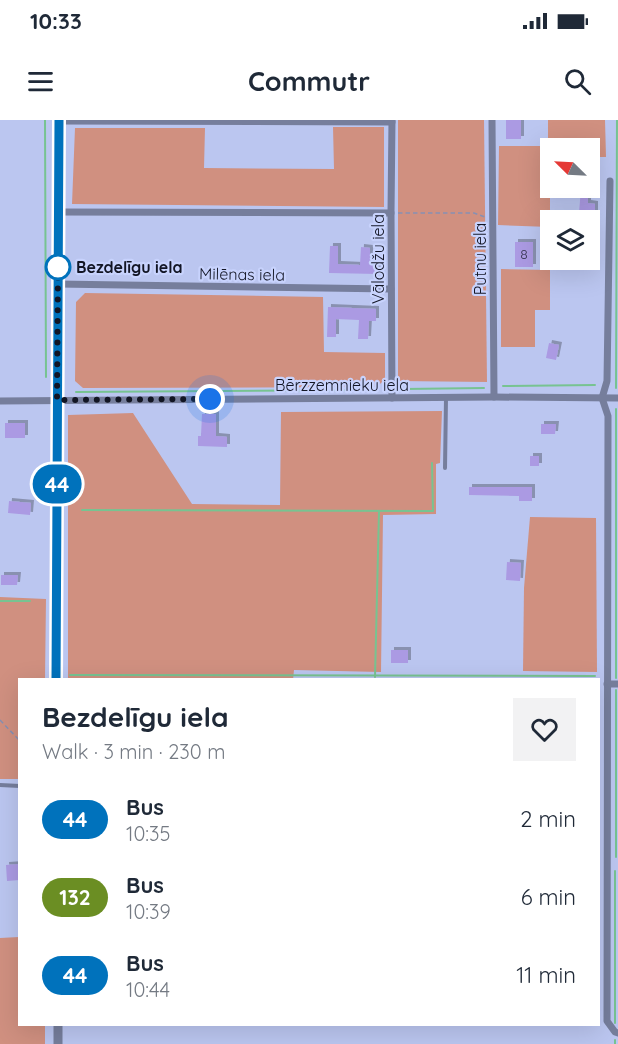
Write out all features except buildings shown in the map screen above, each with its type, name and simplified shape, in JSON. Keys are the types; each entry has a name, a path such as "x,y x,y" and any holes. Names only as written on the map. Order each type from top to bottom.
{"street":[{"path":"56,678 61,400 57,284 59,120 392,121"},
{"name":"Putnu iela","path":"492,120 494,397"},
{"name":"Vālodžu iela","path":"392,121 392,398"},
{"path":"610,181 607,381 602,398 608,416 607,1021 618,1033"},
{"path":"58,212 391,213"},
{"name":"Milēnas iela","path":"57,284 391,289"},
{"name":"Bērzzemnieku iela","path":"0,400 618,398"},
{"path":"607,684 618,684"},
{"path":"58,1026 58,1044"}],"lane":[{"path":"445,468 446,398"},
{"path":"0,785 18,786"}],"path":[{"path":"391,213 474,213 493,220"},
{"path":"0,720 18,739"}],"shaded area":[{"path":"398,120 484,120 487,382 398,381"},
{"path":"548,120 605,120 606,157 600,157 600,138 548,138"},
{"path":"333,127 384,127 384,207 72,204 75,128 205,128 204,168 334,169"},
{"path":"499,146 540,146 540,198 550,198 550,210 540,210 540,227 498,225"},
{"path":"501,269 550,270 550,310 535,310 535,347 501,347"},
{"path":"85,293 323,297 324,352 385,353 385,379 377,387 83,388 75,381 76,302"},
{"path":"442,411 440,463 436,464 436,514 383,515 381,672 294,670 293,678 68,678 68,415 133,413 192,504 280,505 281,412"},
{"path":"530,517 596,518 597,672 523,671 524,588"},
{"path":"0,597 46,599 45,678 18,678 18,779 0,779"},
{"path":"18,937 18,1026 45,1026 45,1044 0,1044 0,938"}],"waterway":[{"path":"45,120 46,377"},
{"path":"616,388 617,120"},
{"path":"503,386 595,385"},
{"path":"404,389 484,388"},
{"path":"76,392 376,390"},
{"path":"616,409 616,678"},
{"path":"82,510 433,511 432,463"},
{"path":"375,677 379,512"},
{"path":"0,601 30,601"},
{"path":"70,675 595,676"},
{"path":"616,690 616,857"},
{"path":"615,871 615,1023"}],"bus line":[{"name":"44","path":"56,678 59,120"}],"place":[{"name":"Bezdelīgu iela","path":"58,267"}],"route":[{"path":"58,267 57,400 210,399"}]}
